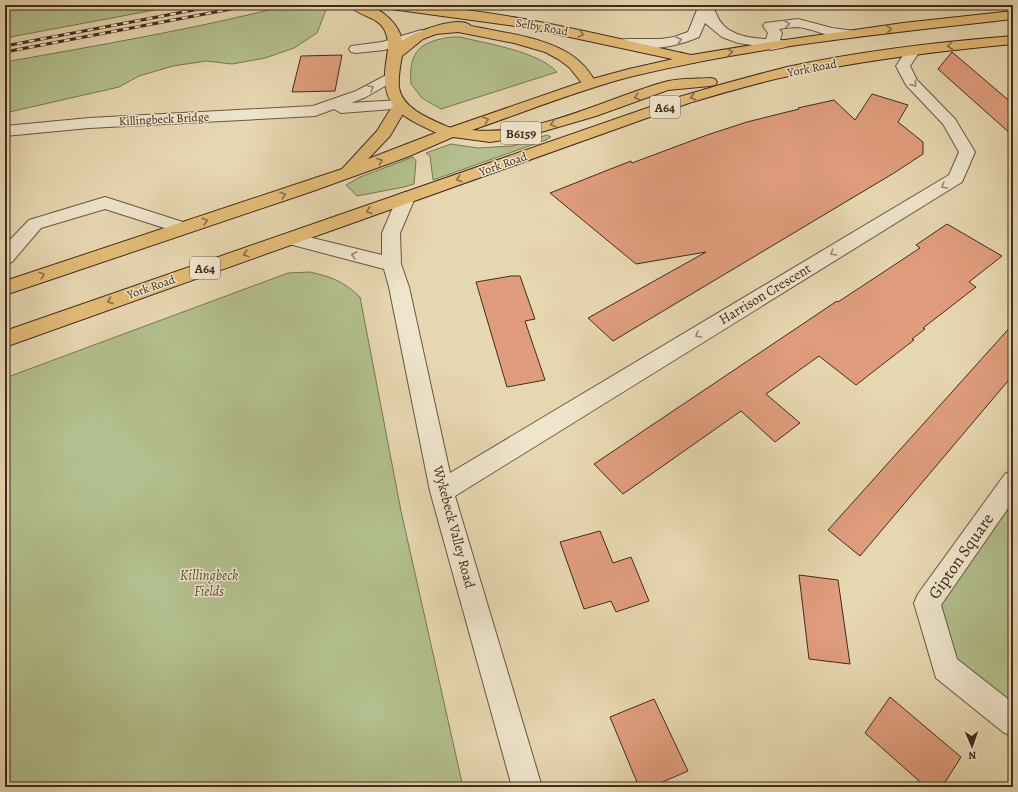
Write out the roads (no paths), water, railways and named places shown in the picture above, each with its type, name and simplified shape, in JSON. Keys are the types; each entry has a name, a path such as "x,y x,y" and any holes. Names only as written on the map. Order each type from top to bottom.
{"main road":[{"path":"343,174 368,151 384,133 400,105 392,92 395,37 389,25 356,5"},
{"name":"Selby Road","path":"373,5 399,14 545,48 574,63 590,84"},
{"name":"Selby Road","path":"391,5 524,23 626,43 691,59"},
{"name":"York Road","path":"5,288 343,174 401,153 449,133 590,84 691,59 775,45 903,26 1013,15"},
{"path":"421,34 456,28 524,23"},
{"name":"York Road","path":"5,339 292,239 574,138 684,100 757,78 834,63 912,51 1013,40"},
{"name":"B6159","path":"400,105 427,122 449,133 490,137 524,132 591,113 666,86 757,78"},
{"path":"574,138 591,113 593,101 590,84"}],"street":[{"path":"626,43 656,44 683,39 694,34 705,6"},
{"path":"705,6 709,13 710,22 732,38 754,43 775,45"},
{"name":"York Road","path":"775,45 775,33 770,26 798,23 832,32 850,34"},
{"path":"356,49 384,46 395,48 421,34"},
{"name":"Harrison Crescent","path":"442,491 956,178 967,152 949,122 910,82 903,66 912,51"},
{"name":"Killingbeck Bridge","path":"5,131 89,123 315,111 361,94 392,76"},
{"name":"Killingbeck Bridge","path":"324,108 400,105"},
{"name":"Wykebeck Valley Road","path":"406,198 391,233 392,264 442,491 527,787"},
{"path":"5,257 35,224 105,202 182,228"},
{"path":"292,239 392,264"},
{"name":"Gipton Square","path":"1013,481 927,603 946,668 1013,722"}],"railway":[{"path":"5,46 220,5"},
{"path":"5,52 252,5"}],"park label":[{"name":"Killingbeck Fields","path":"209,584"}]}
